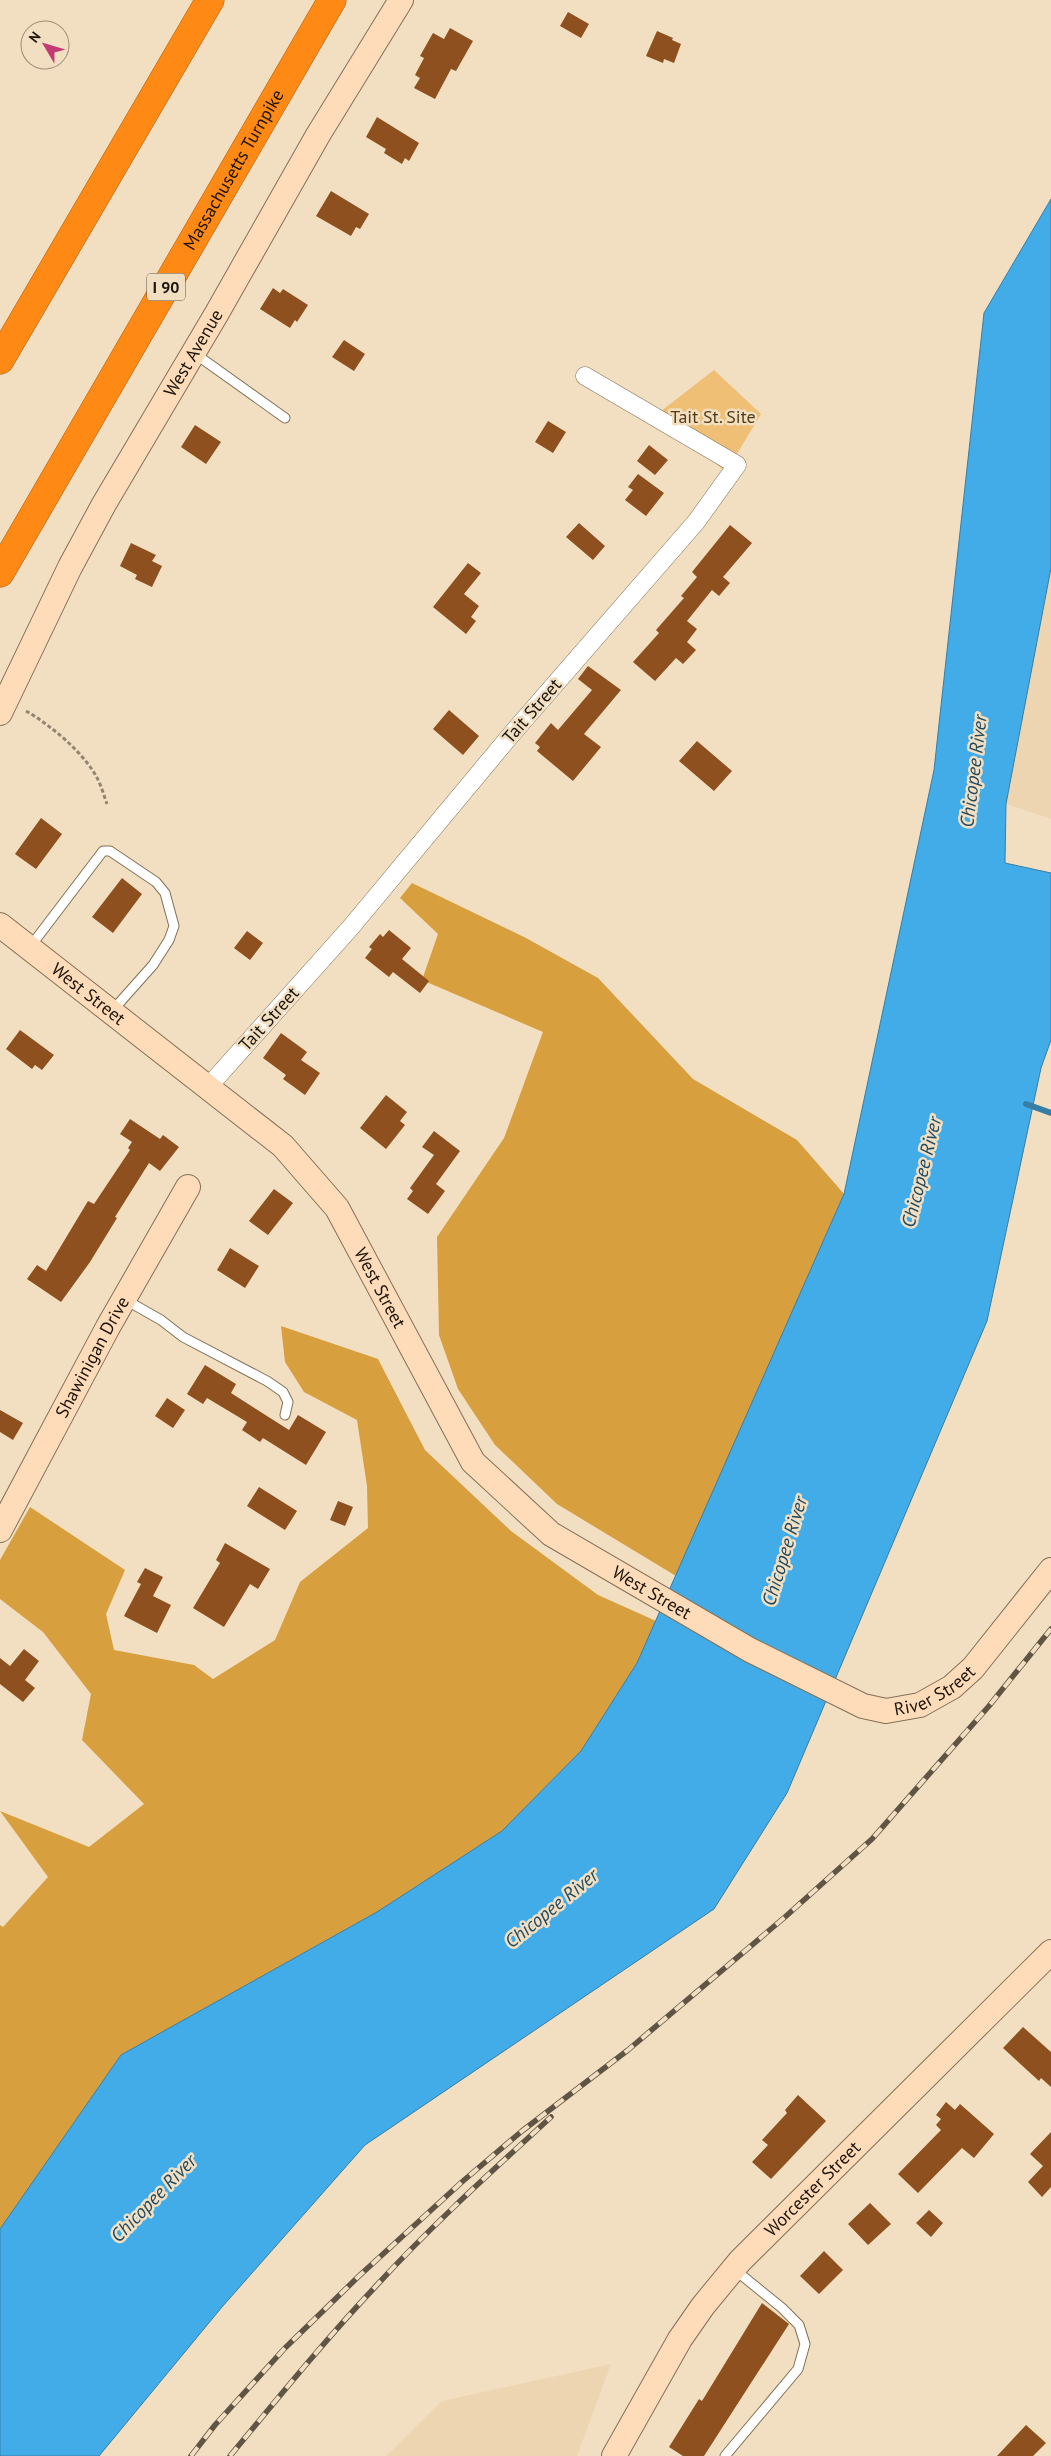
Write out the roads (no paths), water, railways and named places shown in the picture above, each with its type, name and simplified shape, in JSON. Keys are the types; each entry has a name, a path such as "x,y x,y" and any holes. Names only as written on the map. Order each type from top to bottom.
{"highway":[{"path":"0,360 210,0"},
{"name":"Massachusetts Turnpike","path":"0,573 332,0"}],"main road":[{"name":"West Avenue","path":"4,706 70,566 318,135 401,0"},
{"name":"West Street","path":"0,924 283,1146 337,1208 473,1462 551,1534 750,1650"},
{"name":"Shawinigan Drive","path":"0,1530 124,1299 188,1187"},
{"name":"River Street","path":"750,1650 862,1706 886,1710 920,1706 941,1696 974,1668 1051,1570"},
{"name":"Worcester Street","path":"614,2456 680,2339 703,2306 734,2269 1046,1967"}],"street":[{"name":"Tait Street","path":"208,1087 351,927 510,736 696,522 737,465 585,376"}],"lane":[{"path":"194,353 285,418"},
{"path":"30,948 103,851 110,851 156,882 165,893 171,910 174,926 173,933 153,965 112,1012"},
{"path":"124,1299 161,1320 183,1337 267,1381 283,1392 288,1402 285,1415"},
{"path":"725,2456 798,2369 805,2344 799,2326 772,2299 734,2269"}],"water":[{"name":"Chicopee River","path":"1051,199 1051,568 1006,804 1005,863 1051,873 1051,1040 1041,1068 987,1321 787,1793 714,1909 365,2145 222,2307 99,2456 0,2456 0,2229 121,2055 377,1912 502,1831 581,1751 637,1663 844,1194 934,770 984,313"}],"waterway":[{"path":"1026,1104 1051,1113"}],"railway":[{"path":"191,2456 215,2425 285,2348 359,2276 463,2181 522,2131 628,2050 785,1917 872,1839 989,1706 1051,1629"},
{"path":"230,2456 357,2306 418,2242 551,2117"}],"park label":[{"name":"Tait St. Site","path":"713,417"}]}
